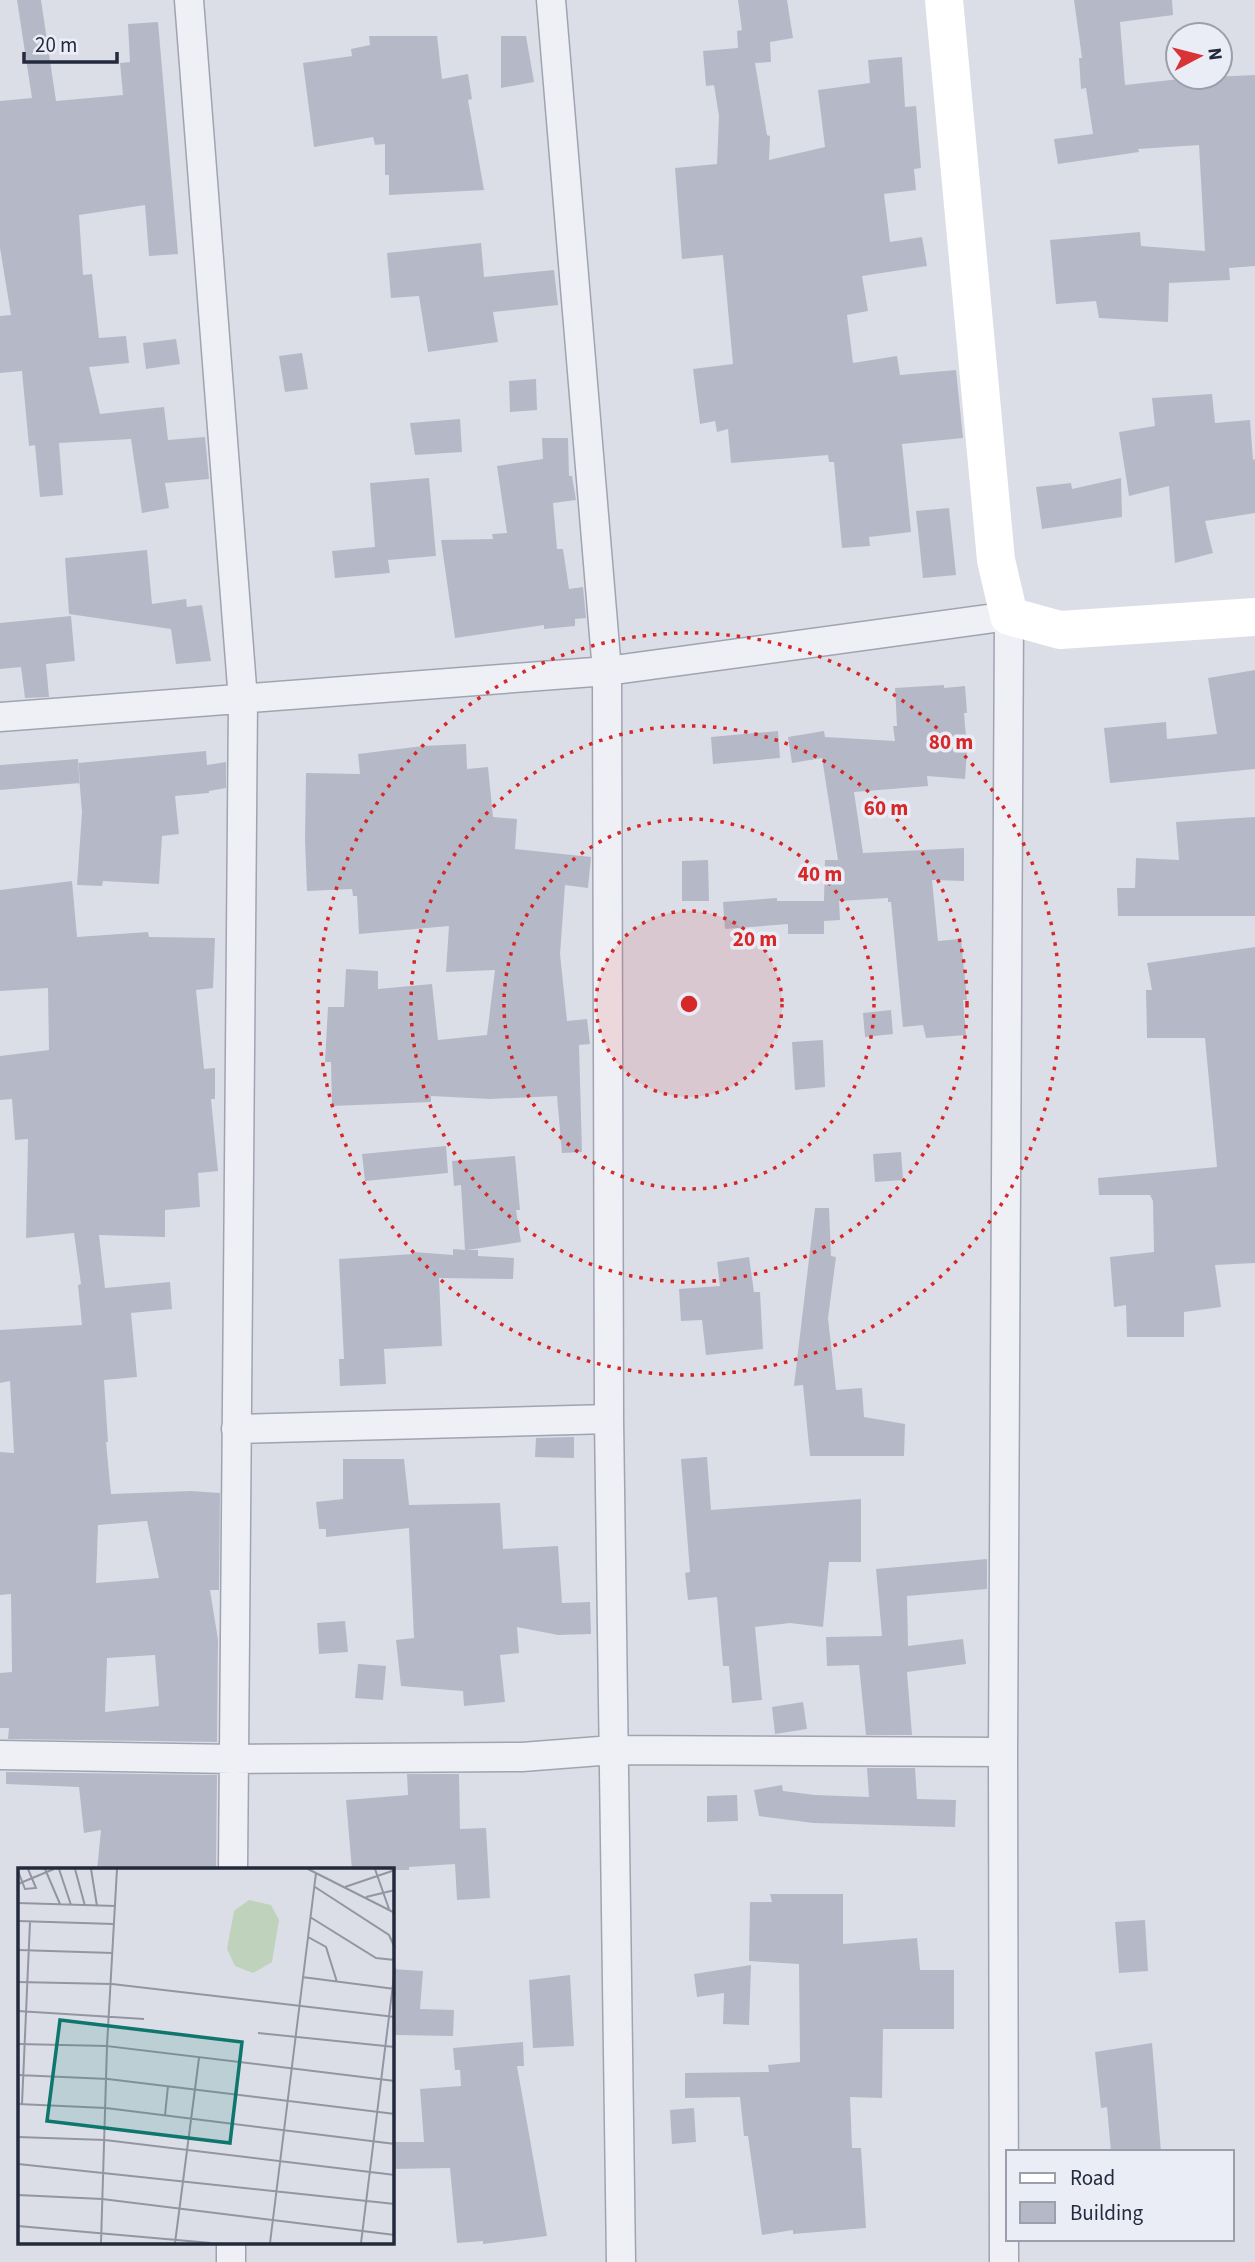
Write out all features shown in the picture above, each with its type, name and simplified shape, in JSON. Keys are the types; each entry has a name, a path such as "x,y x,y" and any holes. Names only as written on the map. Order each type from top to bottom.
{"street":[{"path":"189,0 243,700 233,1868"},
{"path":"551,0 607,671 609,1419 621,2262"},
{"path":"944,0 996,560 1009,616 1003,1752 1004,2262"},
{"path":"0,717 607,671 1009,616 1060,630 1255,617"},
{"path":"236,1429 609,1419"},
{"path":"0,1755 233,1759 522,1757 613,1750 1003,1752"},
{"path":"231,2244 231,2262"}],"building":[{"path":"17,0 41,0 56,101 123,95 120,63 130,62 128,24 158,22 178,254 149,256 145,205 79,215 83,275 92,274 99,338 126,336 129,363 89,367 100,414 164,407 168,440 205,437 209,479 165,483 169,508 142,513 131,439 59,443 63,495 40,497 35,445 29,446 22,371 0,373 0,316 11,315 0,248 0,101 32,98"},
{"path":"738,0 787,0 793,38 770,42 771,62 755,63 767,135 770,136 769,160 825,147 818,90 870,83 868,60 902,57 905,107 916,106 921,168 914,169 916,190 884,194 890,242 922,237 927,266 862,276 868,311 847,315 853,363 897,356 900,375 956,370 963,438 902,444 911,532 869,537 870,546 842,548 834,462 829,462 828,455 731,463 728,429 717,432 715,421 700,424 693,369 733,364 723,255 682,259 675,168 717,164 719,116 714,85 706,86 703,51 738,48 737,31 742,30"},
{"path":"1074,0 1172,0 1173,15 1120,22 1125,85 1164,81 1164,91 1234,91 1234,76 1255,75 1255,266 1229,268 1230,280 1169,283 1168,322 1099,318 1096,301 1056,304 1050,240 1140,232 1141,246 1205,251 1199,145 1138,149 1139,152 1058,164 1054,139 1093,134 1086,88 1081,89 1079,58 1082,58"},
{"path":"369,36 437,36 442,79 468,74 472,99 468,100 484,190 389,195 389,175 385,175 385,144 375,145 373,137 314,147 303,63 352,56 351,49 370,45"},
{"path":"501,36 526,36 534,82 501,88"},
{"path":"481,243 484,277 554,270 558,305 493,312 498,342 428,352 419,296 391,298 387,253"},
{"path":"176,339 180,364 146,369 143,343"},
{"path":"302,353 308,389 285,392 279,356"},
{"path":"536,379 537,410 510,412 509,381"},
{"path":"1212,394 1215,423 1250,420 1253,460 1255,459 1255,513 1205,521 1213,553 1175,563 1169,486 1129,496 1119,432 1155,426 1152,398"},
{"path":"460,419 462,452 415,455 410,423"},
{"path":"542,438 568,438 569,476 572,476 576,500 553,503 557,549 563,549 569,589 583,587 586,618 575,619 575,626 544,629 544,625 455,638 441,540 493,539 492,534 507,533 497,466 543,459"},
{"path":"429,478 436,556 388,560 390,573 335,578 332,551 375,547 370,483"},
{"path":"1121,478 1122,517 1042,529 1036,487 1071,483 1072,489"},
{"path":"949,508 956,575 923,578 916,511"},
{"path":"147,550 152,604 186,599 187,607 202,605 211,661 176,664 171,629 69,614 65,558"},
{"path":"71,616 75,661 46,664 49,697 25,698 21,667 0,669 0,623"},
{"path":"1255,670 1255,769 1110,783 1104,728 1166,722 1167,739 1217,734 1208,678"},
{"path":"944,685 944,688 965,686 965,779 927,776 928,786 854,792 863,853 964,848 964,881 932,880 938,941 961,939 967,1000 963,1000 966,1035 926,1038 923,1025 903,1027 891,902 888,902 888,898 839,901 840,920 824,921 824,934 788,934 788,924 725,929 723,902 777,898 777,901 824,901 825,860 838,860 822,758 792,763 788,737 824,731 825,737 895,741 895,688"},
{"path":"778,731 780,758 713,764 711,737"},
{"path":"466,744 467,769 488,767 493,817 517,819 515,849 591,857 588,888 565,885 560,954 567,1021 587,1019 590,1044 579,1045 582,1152 562,1153 557,1096 490,1099 431,1096 431,1102 332,1106 331,1062 325,1062 328,1007 344,1007 346,969 378,971 378,989 432,984 438,1040 487,1035 495,970 446,972 449,926 359,934 357,896 353,896 352,889 307,891 306,773 360,774 358,754"},
{"path":"206,751 207,765 226,762 226,788 209,793 175,796 179,834 162,836 159,884 103,881 102,886 77,885 82,812 78,763"},
{"path":"78,759 80,783 0,790 0,765"},
{"path":"1255,817 1255,916 1118,916 1117,888 1135,888 1136,858 1179,860 1176,822"},
{"path":"708,860 709,901 682,901 682,861"},
{"path":"72,881 77,937 148,932 149,937 215,938 213,988 196,990 204,1069 215,1068 215,1099 211,1099 218,1171 198,1173 200,1207 165,1210 165,1237 99,1235 105,1288 170,1282 172,1309 131,1313 137,1377 104,1380 111,1494 191,1491 220,1493 219,1590 210,1590 218,1640 217,1742 8,1739 9,1728 0,1728 0,1673 12,1672 11,1594 0,1595 0,1452 14,1453 10,1381 0,1383 0,1330 82,1325 78,1285 81,1284 74,1233 26,1238 28,1139 15,1140 12,1099 0,1100 0,1056 49,1050 48,988 0,991 0,890","holes":["147,1521 159,1578 96,1583 98,1525","155,1655 159,1706 105,1712 107,1658"]},
{"path":"1255,947 1255,1263 1215,1265 1221,1307 1184,1312 1184,1337 1127,1337 1126,1305 1114,1307 1110,1257 1154,1252 1153,1201 1150,1195 1099,1195 1098,1178 1217,1167 1205,1038 1147,1038 1146,990 1152,990 1147,963"},
{"path":"891,1010 893,1034 865,1037 863,1013"},
{"path":"823,1040 825,1087 795,1090 792,1042"},
{"path":"446,1146 448,1173 365,1181 362,1154"},
{"path":"901,1152 903,1180 875,1182 873,1154"},
{"path":"515,1156 520,1210 516,1210 521,1242 467,1250 478,1250 478,1256 514,1258 513,1279 439,1278 442,1346 384,1349 386,1384 340,1386 339,1359 344,1359 339,1259 413,1252 453,1255 453,1249 465,1250 461,1185 454,1186 452,1161"},
{"path":"815,1208 829,1208 831,1256 836,1257 828,1318 836,1390 862,1388 864,1417 905,1424 904,1456 810,1456 803,1385 794,1386"},
{"path":"749,1257 754,1292 760,1292 763,1349 706,1355 702,1320 681,1321 679,1289 720,1286 717,1262"},
{"path":"574,1437 574,1458 535,1457 536,1438"},
{"path":"707,1457 711,1510 861,1499 861,1562 829,1562 823,1627 790,1623 755,1627 762,1700 732,1703 729,1666 723,1666 717,1597 688,1600 685,1573 690,1572 681,1459"},
{"path":"343,1459 404,1459 409,1505 500,1503 503,1549 558,1546 562,1603 590,1602 591,1634 558,1635 517,1627 519,1653 500,1655 505,1702 464,1706 463,1691 401,1686 396,1640 414,1638 409,1528 326,1537 326,1529 319,1529 316,1502 343,1499"},
{"path":"987,1559 987,1589 907,1596 908,1646 963,1639 966,1664 907,1672 912,1735 866,1735 859,1665 827,1666 826,1637 882,1636 876,1569"},
{"path":"345,1621 348,1652 319,1654 317,1623"},
{"path":"358,1664 386,1666 383,1700 355,1698"},
{"path":"803,1702 807,1729 775,1734 772,1707"},
{"path":"867,1768 915,1768 917,1799 956,1800 955,1827 813,1823 759,1816 754,1790 782,1785 783,1791 869,1797"},
{"path":"6,1772 217,1775 216,1868 97,1868 101,1830 84,1833 79,1787 6,1784"},
{"path":"407,1774 459,1774 460,1829 486,1828 490,1898 457,1900 455,1864 409,1867 409,1870 352,1868 346,1800 408,1795"},
{"path":"737,1795 738,1821 707,1822 707,1796"},
{"path":"770,1894 843,1894 843,1944 917,1938 920,1970 954,1970 954,2029 883,2029 882,2098 850,2097 852,2148 861,2148 866,2228 793,2234 793,2230 762,2235 748,2136 744,2136 740,2097 685,2098 685,2073 769,2072 768,2065 800,2062 799,1964 749,1961 750,1902 772,1902"},
{"path":"1145,1920 1148,1971 1119,1973 1115,1922"},
{"path":"751,1965 749,2025 723,2024 724,1993 697,1997 694,1974"},
{"path":"394,1969 423,1971 420,2009 454,2010 453,2036 395,2035"},
{"path":"570,1975 574,2046 533,2048 529,1980"},
{"path":"523,2042 524,2066 517,2066 547,2236 483,2244 483,2241 457,2243 450,2168 394,2169 394,2142 424,2142 420,2089 461,2086 460,2070 455,2070 453,2048"},
{"path":"1152,2043 1161,2150 1111,2150 1107,2107 1101,2108 1095,2052"},
{"path":"694,2108 696,2142 672,2144 670,2110"}]}
